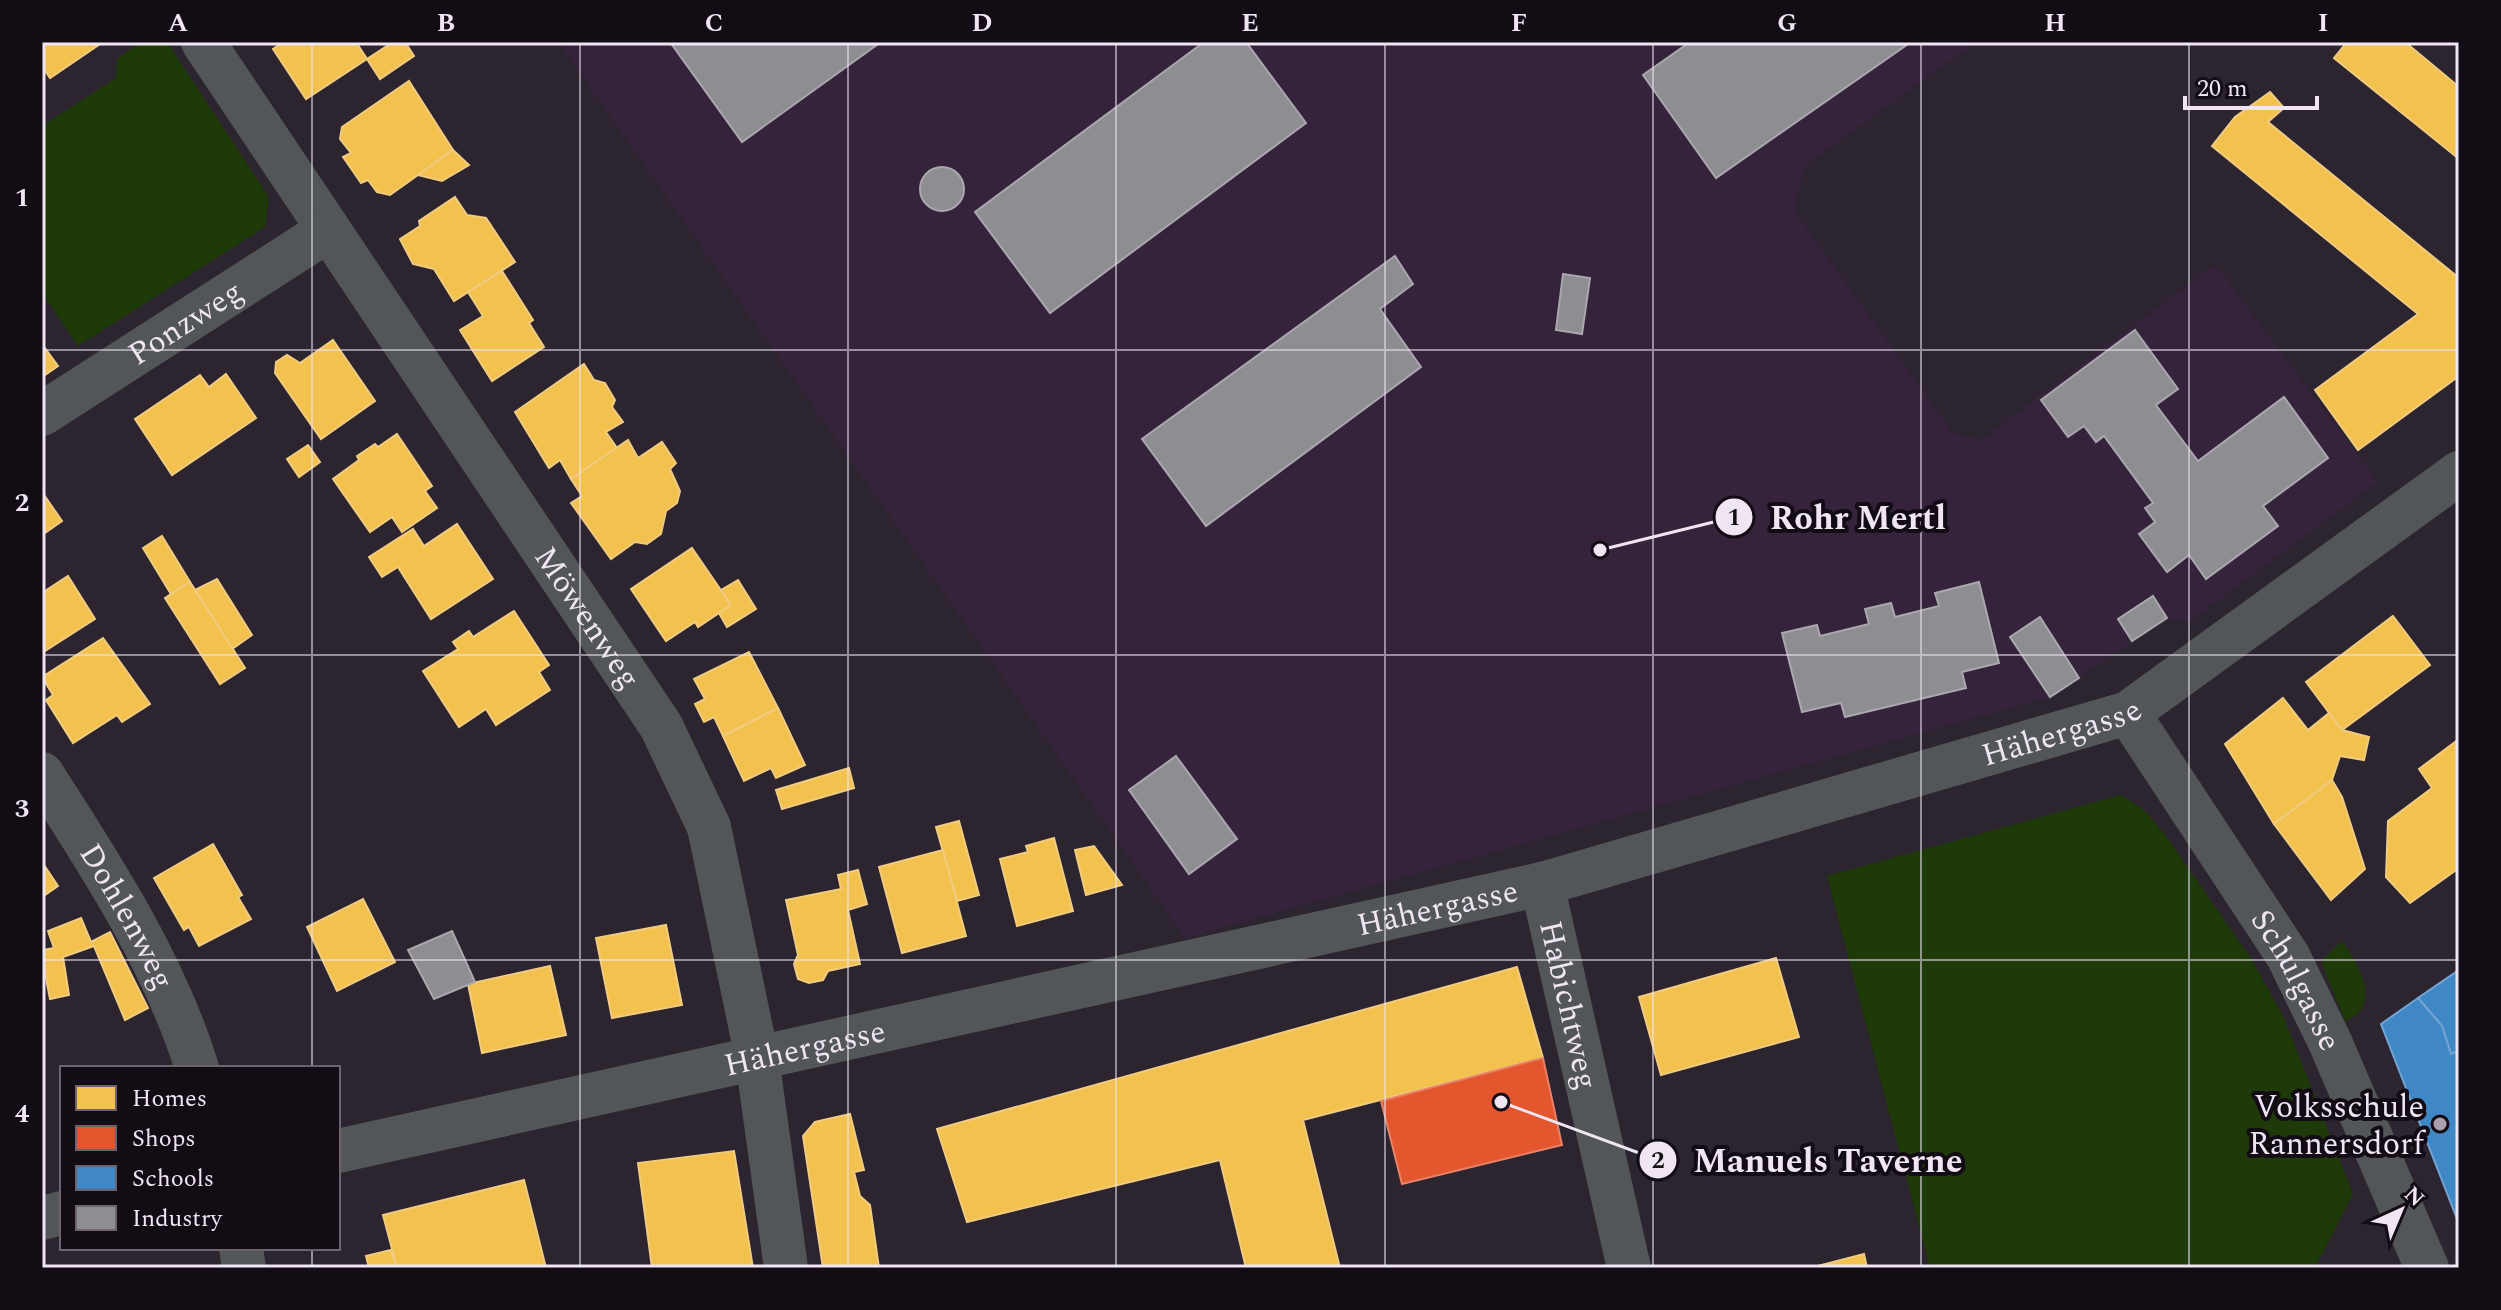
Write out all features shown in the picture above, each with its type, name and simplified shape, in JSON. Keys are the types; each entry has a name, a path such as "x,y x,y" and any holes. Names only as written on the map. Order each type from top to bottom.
{"street":[{"name":"Möwenweg","path":"203,42 661,726 709,827 757,1058 786,1268"},
{"name":"Ponzweg","path":"42,414 327,231"},
{"name":"Hähergasse","path":"340,1151 1542,884 2128,713 2459,473"},
{"name":"Schulgasse","path":"2128,713 2288,956 2427,1268"},
{"name":"Dohlenweg","path":"42,774 117,890 186,1031 196,1066"},
{"name":"Habichtweg","path":"1542,884 1629,1268"}],"shaded area":[{"path":"558,42 1976,42 1805,166 1794,210 1953,433 1981,440 2215,264 2378,482 2188,623 2167,618 2050,697 1185,938"}],"green space":[{"path":"141,42 167,42 269,197 265,227 78,346 42,293 42,126 116,78 117,59"},
{"path":"2121,795 2144,810 2166,836 2252,960 2284,1018 2353,1194 2315,1268 1930,1268 1827,876"},
{"path":"2342,941 2360,972 2365,995 2357,1014 2345,1021 2321,961"}],"building: Homes":[{"path":"42,42 103,42 50,78 42,66"},
{"path":"283,42 356,42 367,59 306,99 273,49"},
{"path":"393,42 405,42 414,56 380,79 367,59"},
{"path":"2347,42 2405,42 2459,87 2459,159 2334,58"},
{"path":"409,81 453,150 390,195 377,192 368,180 361,183 343,157 351,153 340,139 342,127"},
{"path":"2270,92 2284,108 2268,122 2459,278 2459,376 2358,450 2315,390 2418,314 2212,146 2235,117"},
{"path":"453,150 469,165 442,181 418,175"},
{"path":"455,197 467,215 486,218 515,262 454,301 434,269 413,264 400,239 420,226 419,221"},
{"path":"502,271 533,320 529,323 544,347 492,381 460,330 483,316 468,292"},
{"path":"333,340 375,401 321,439 275,373 276,362 287,355 300,363"},
{"path":"42,344 58,366 42,377"},
{"path":"584,364 594,380 605,383 615,400 612,407 623,422 606,432 617,448 571,479 560,460 549,468 515,412"},
{"path":"226,374 256,418 172,475 135,419 200,375 209,387"},
{"path":"397,434 432,486 425,491 437,508 402,532 392,517 370,532 333,479 359,460 357,456"},
{"path":"628,440 638,458 662,442 676,463 670,469 680,491 677,503 666,511 661,534 647,544 635,542 611,559 571,503 582,496 571,479"},
{"path":"308,445 320,462 299,477 287,459"},
{"path":"42,492 62,521 42,535"},
{"path":"457,524 493,579 431,619 398,567 382,577 369,557 413,529 424,546"},
{"path":"162,536 190,582 171,594 143,548"},
{"path":"692,548 731,605 698,627 695,622 666,641 631,589"},
{"path":"68,576 95,619 42,653 42,593"},
{"path":"217,579 252,635 232,649 195,590"},
{"path":"738,580 756,609 727,627 719,613 731,605 721,590"},
{"path":"190,582 245,668 220,684 165,598"},
{"path":"514,611 549,665 539,672 550,690 496,725 486,709 459,727 423,671 458,649 453,642 469,631 473,637"},
{"path":"2393,616 2430,665 2342,730 2306,682"},
{"path":"103,638 150,704 122,722 117,715 73,743 46,700 53,695 42,677"},
{"path":"749,652 778,708 723,736 714,717 704,722 695,704 705,699 694,679"},
{"path":"2283,698 2308,730 2329,713 2342,730 2369,737 2364,760 2340,756 2332,780 2274,824 2225,744"},
{"path":"778,708 805,765 776,778 771,768 744,781 723,736"},
{"path":"2459,739 2459,868 2410,903 2386,877 2388,821 2432,788 2419,769"},
{"path":"849,768 854,788 782,809 776,790"},
{"path":"2332,780 2342,797 2365,869 2331,900 2274,824"},
{"path":"959,821 979,895 957,901 936,827"},
{"path":"1054,838 1073,911 1017,926 1000,859 1028,852 1026,846"},
{"path":"213,844 242,895 238,897 251,919 199,946 189,927 184,930 154,878"},
{"path":"1094,846 1122,885 1086,895 1075,850"},
{"path":"943,850 966,936 902,953 879,867"},
{"path":"42,862 58,886 42,897"},
{"path":"858,870 867,904 848,910 860,964 828,971 823,980 809,983 798,979 794,964 798,955 786,900 841,889 838,875"},
{"path":"363,899 395,962 337,991 307,927"},
{"path":"81,918 91,942 110,932 148,1008 125,1020 94,946 63,957 69,995 50,999 42,957 42,950 54,948 48,931"},
{"path":"666,925 682,1005 612,1018 596,938"},
{"path":"1776,958 1799,1037 1661,1075 1639,997"},
{"path":"550,966 566,1035 482,1053 468,984"},
{"path":"1517,967 1543,1058 1303,1120 1340,1268 1246,1268 1220,1160 967,1222 937,1129"},
{"path":"850,1114 864,1170 854,1172 860,1196 870,1205 879,1268 823,1268 803,1136 815,1122"},
{"path":"734,1151 753,1268 652,1268 638,1163"},
{"path":"524,1180 546,1268 397,1268 383,1215"},
{"path":"391,1250 397,1268 369,1268 366,1256"},
{"path":"1864,1254 1867,1268 1810,1268"}],"building: Shops":[{"path":"1543,1058 1562,1145 1402,1184 1381,1101"}],"building: Schools":[{"path":"2459,970 2459,1051 2451,1054 2442,1026 2418,998"},
{"name":"Volksschule Rannersdorf","path":"2418,998 2442,1026 2451,1054 2459,1051 2459,1224 2381,1024"}],"building: Industry":[{"path":"670,42 881,42 742,142"},
{"path":"1204,42 1246,42 1306,123 1050,313 975,212"},
{"path":"1690,42 1911,42 1716,178 1643,75"},
{"path":"942,167 957,174 964,189 957,204 942,211 927,204 920,189 927,174"},
{"path":"1395,256 1413,284 1380,309 1421,367 1206,526 1142,439"},
{"path":"1563,274 1590,278 1582,334 1556,330"},
{"path":"2135,330 2178,389 2156,405 2198,461 2284,397 2328,458 2263,506 2278,526 2206,579 2189,555 2167,572 2139,534 2155,522 2145,508 2153,503 2104,436 2096,442 2084,426 2068,437 2041,400"},
{"path":"1979,582 1999,663 1962,672 1966,688 1845,717 1841,703 1802,712 1782,633 1817,625 1820,636 1869,624 1865,609 1891,603 1895,617 1939,606 1935,593"},
{"path":"2153,596 2167,618 2132,641 2118,619"},
{"path":"2040,617 2079,678 2050,697 2010,637"},
{"path":"1176,756 1237,839 1189,874 1129,790"},
{"path":"452,931 475,982 434,999 408,950"}],"place":[{"name":"Rohr Mertl","path":"1600,550"},
{"name":"Manuels Taverne","path":"1501,1102"},
{"name":"Volksschule Rannersdorf","path":"2440,1124"}]}
